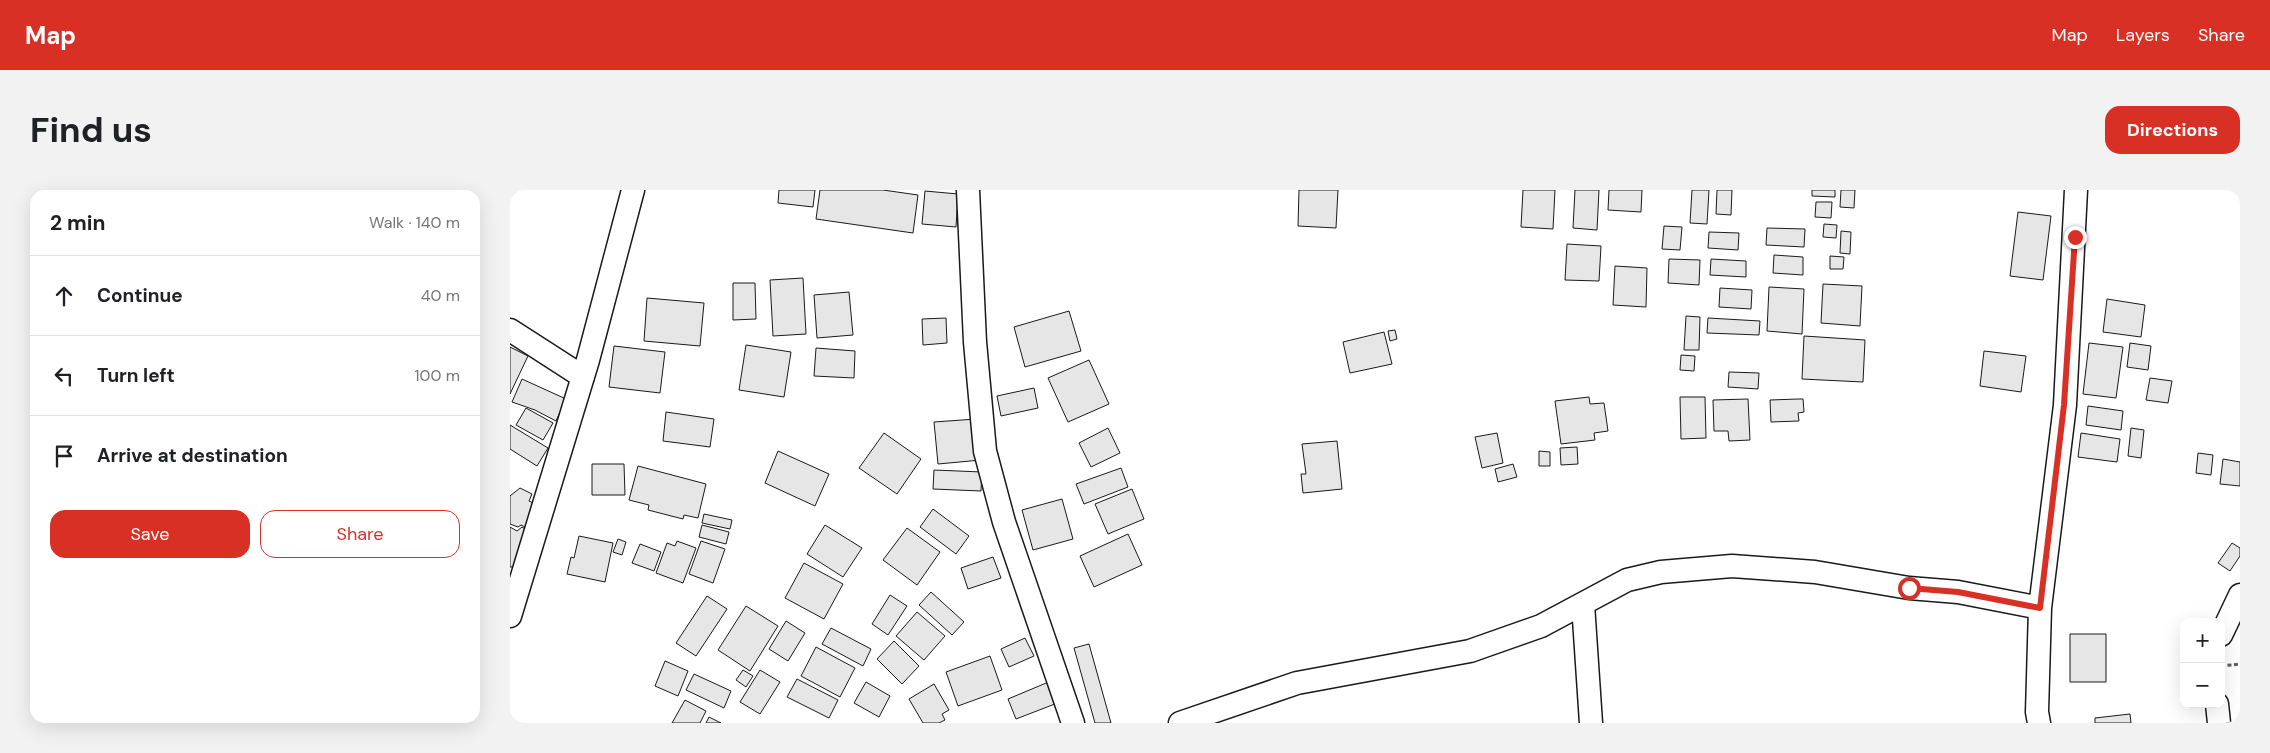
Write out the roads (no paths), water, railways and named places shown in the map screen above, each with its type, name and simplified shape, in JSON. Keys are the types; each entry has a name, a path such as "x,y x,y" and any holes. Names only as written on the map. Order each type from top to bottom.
{"street":[{"path":"510,616 583,376 632,190"},
{"path":"968,190 974,342 985,451 1004,522 1073,723"},
{"path":"2039,723 2037,712 2040,608 2064,405 2076,190"},
{"path":"510,330 583,376"},
{"path":"1180,723 1297,684 1470,650 1541,626 1627,580 1652,574 1732,566 1815,572 1909,588 1958,592 2040,608"},
{"path":"2225,627 2240,595"},
{"path":"1583,604 1591,723"},
{"path":"2217,708 2219,723"}]}
